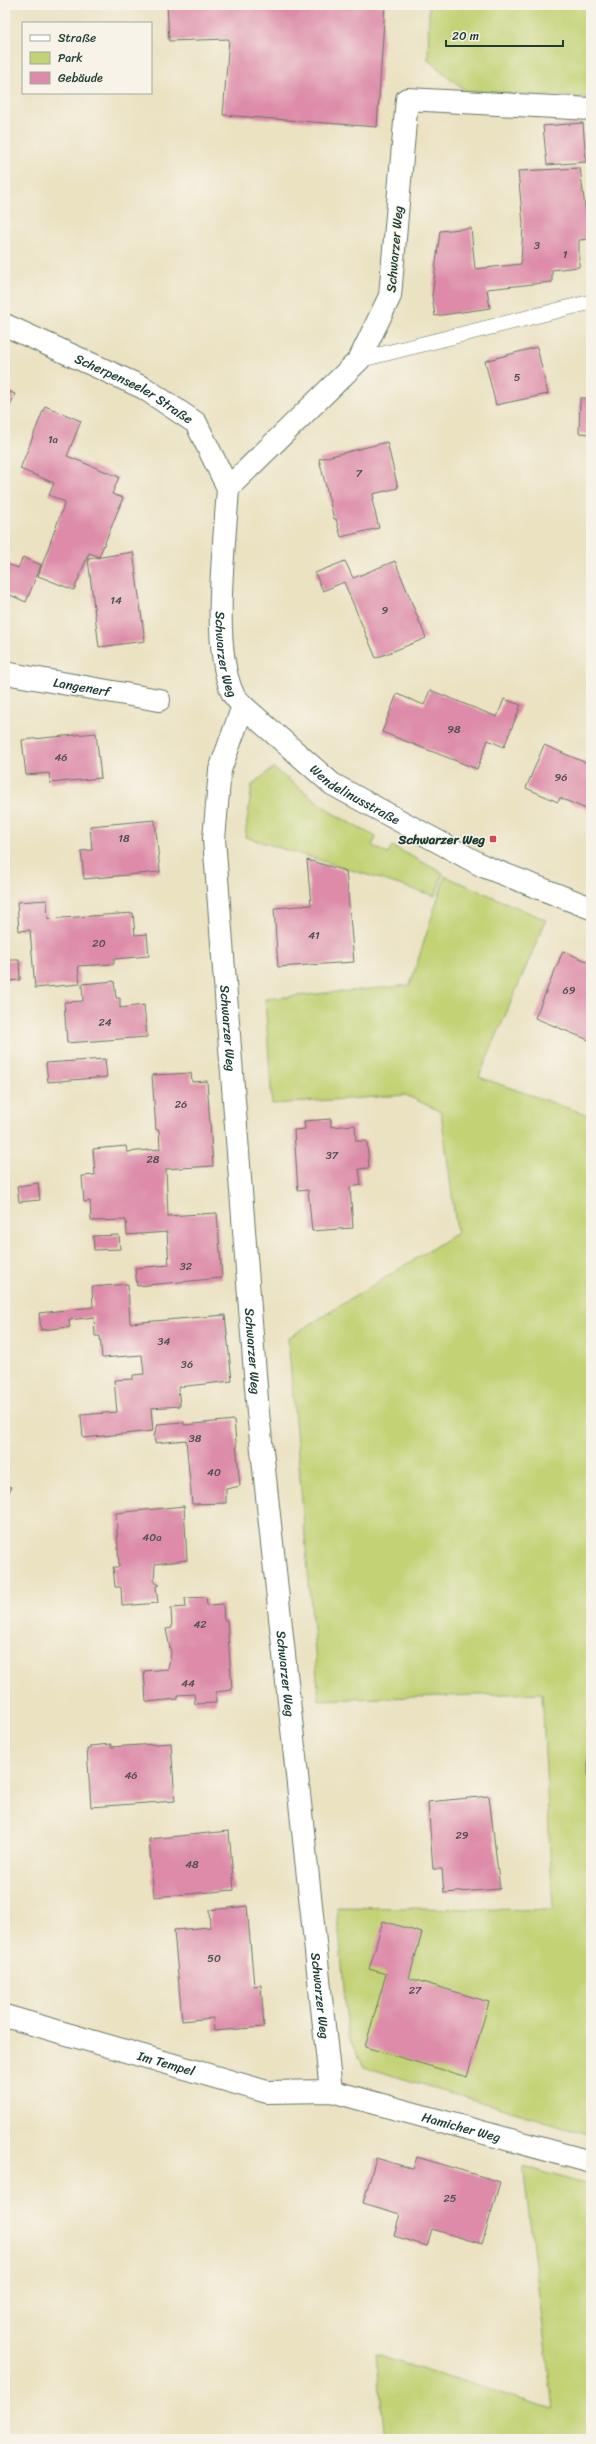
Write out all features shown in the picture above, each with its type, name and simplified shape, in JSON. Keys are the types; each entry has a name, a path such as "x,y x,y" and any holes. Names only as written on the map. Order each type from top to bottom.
{"street":[{"name":"Schwarzer Weg","path":"331,2091 258,1413 214,839 220,770 244,706 232,693 223,654 221,620 228,488 359,360 390,296 407,99 591,109"},
{"name":"Scherpenseeler Straße","path":"5,325 144,388 196,423 228,488"},
{"name":"Langenerf","path":"5,673 159,700"},
{"name":"Wendelinusstraße","path":"244,706 332,784 483,866 591,908"},
{"name":"Im Tempel","path":"5,2016 267,2092 331,2091"},
{"name":"Hamicher Weg","path":"331,2091 591,2162"}],"lane":[{"path":"359,360 591,302"}],"green space":[{"path":"429,5 591,5 591,98 466,91 428,60"},
{"path":"273,768 334,814 376,837 372,846 388,854 392,846 443,873 435,896 245,837 252,785"},
{"path":"445,876 546,920 479,1077 591,1116 591,2135 364,2067 348,2036 337,1907 553,1910 542,1693 319,1700 288,1338 457,1233 441,1112 406,1095 272,1104 265,999 410,985"},
{"path":"523,2166 591,2186 591,2439 385,2439 376,2354 553,2409"}],"building":[{"path":"167,5 385,5 377,127 223,115 229,39 169,41"},
{"path":"583,123 586,162 547,165 543,126"},
{"path":"580,168 588,231 591,231 591,239 579,240 579,267 552,270 552,282 487,289 490,308 435,316 432,296 440,231 471,228 475,269 521,264 523,224 518,171"},
{"path":"537,347 548,394 496,405 485,361"},
{"path":"5,390 15,394 5,418"},
{"path":"580,398 591,398 591,434 579,433"},
{"path":"45,406 81,421 67,456 119,477 112,494 123,498 99,557 89,553 74,590 38,576 65,502 49,495 54,483 20,469"},
{"path":"387,442 398,488 373,494 374,499 372,500 379,528 341,537 336,519 334,519 319,459"},
{"path":"133,552 145,641 99,647 88,559"},
{"path":"23,557 41,565 26,602 8,594 5,601 5,563 18,568"},
{"path":"345,561 353,578 395,561 426,638 376,658 344,582 323,591 315,573"},
{"path":"430,690 497,717 504,699 521,705 504,747 488,740 477,769 382,732 397,694 424,705"},
{"path":"96,733 101,778 50,783 49,773 26,775 22,740"},
{"path":"544,745 591,765 591,811 560,798 558,802 526,788"},
{"path":"155,820 160,872 84,879 81,851 92,850 90,826"},
{"path":"307,860 346,871 354,962 278,967 274,908 311,905"},
{"path":"47,900 48,919 133,913 135,935 147,934 149,956 114,959 114,964 78,966 80,984 35,988 30,930 19,931 17,902"},
{"path":"563,951 591,963 591,1041 535,1018"},
{"path":"5,960 19,960 20,980 5,981"},
{"path":"114,981 116,998 120,998 120,1008 144,1005 147,1037 67,1043 64,1002 83,1001 82,984"},
{"path":"105,1059 107,1077 48,1082 46,1063"},
{"path":"191,1073 192,1082 207,1081 213,1166 166,1169 168,1216 217,1213 222,1278 137,1286 135,1268 169,1265 167,1232 127,1235 126,1220 91,1221 90,1201 84,1202 82,1176 95,1175 93,1149 126,1146 127,1152 160,1149 159,1130 156,1130 152,1075"},
{"path":"331,1119 331,1127 355,1125 356,1141 367,1141 369,1168 359,1169 361,1185 350,1187 353,1228 312,1231 308,1190 298,1191 294,1130 305,1129 304,1121"},
{"path":"38,1183 40,1200 19,1202 17,1186"},
{"path":"119,1235 120,1249 94,1250 93,1236"},
{"path":"128,1284 130,1323 225,1315 232,1381 178,1387 180,1406 151,1408 153,1431 83,1438 81,1415 117,1412 114,1380 133,1379 133,1375 144,1374 142,1355 102,1358 100,1336 95,1336 94,1317 69,1320 70,1327 41,1330 39,1313 93,1307 92,1287"},
{"path":"234,1420 240,1486 226,1489 226,1503 192,1504 186,1440 155,1443 154,1436 158,1424 184,1422 184,1425"},
{"path":"5,1485 11,1487 5,1503"},
{"path":"184,1506 187,1560 155,1564 154,1582 160,1585 156,1586 158,1603 122,1606 121,1587 115,1587 113,1567 119,1567 116,1513"},
{"path":"206,1597 207,1605 223,1604 224,1620 227,1620 232,1690 216,1692 216,1703 195,1704 194,1694 178,1695 178,1699 146,1702 144,1671 168,1669 171,1653 166,1629 172,1628 171,1608 186,1607 185,1598"},
{"path":"588,1724 591,1724 591,1777 588,1778"},
{"path":"171,1743 175,1801 91,1807 87,1749 90,1749 90,1746 111,1744 111,1747"},
{"path":"489,1796 500,1889 444,1893 442,1869 433,1869 428,1802"},
{"path":"229,1831 234,1890 154,1897 149,1839"},
{"path":"247,1906 254,1986 261,1985 264,2027 214,2031 213,2018 182,2021 174,1930 210,1927 209,1910"},
{"path":"383,1921 422,1933 409,1978 489,2002 467,2077 365,2047 386,1974 369,1969"},
{"path":"417,2157 500,2182 482,2244 432,2229 427,2246 394,2236 400,2214 363,2203 376,2158 413,2169"}],"place":[{"name":"Schwarzer Weg","path":"493,839"}]}
